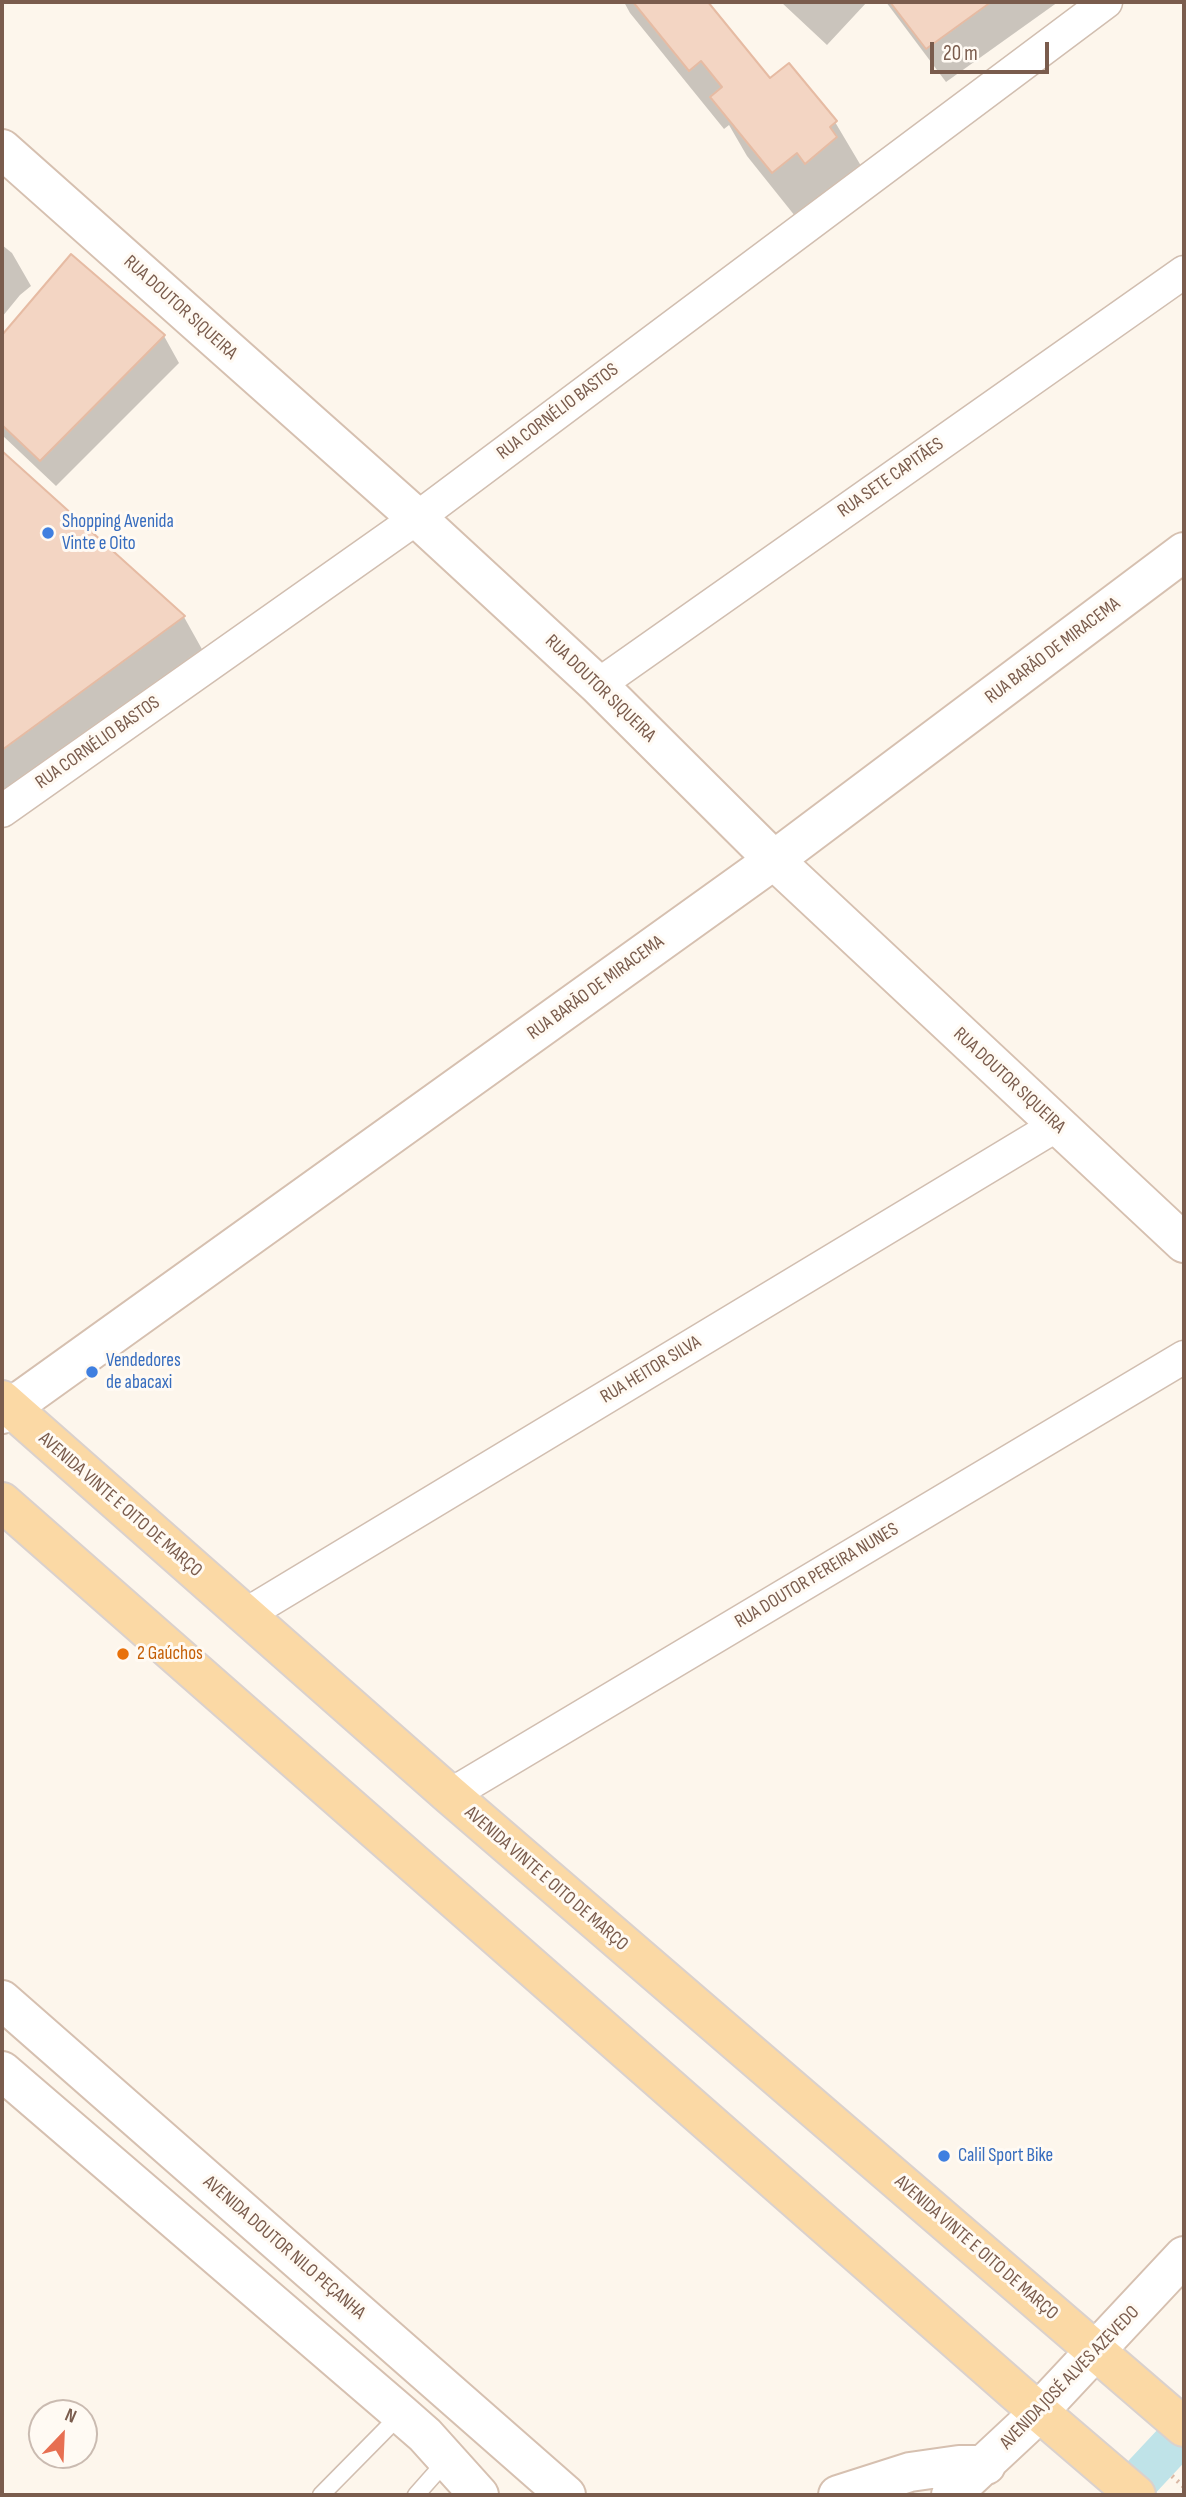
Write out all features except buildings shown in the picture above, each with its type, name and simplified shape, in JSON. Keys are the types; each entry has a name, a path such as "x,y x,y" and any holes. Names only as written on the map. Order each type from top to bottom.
{"main road":[{"name":"RUA DOUTOR SIQUEIRA","path":"2,149 417,518 597,685 774,860 1184,1243"},
{"name":"RUA BARÃO DE MIRACEMA","path":"5,1407 774,860 1184,552"},
{"name":"AVENIDA VINTE E OITO DE MARÇO","path":"5,1407 450,1795 1184,2427"},
{"path":"2,1502 1136,2495"},
{"name":"AVENIDA DOUTOR NILO PEÇANHA","path":"2,2000 566,2495"},
{"path":"2,2071 401,2414 479,2495"},
{"name":"AVENIDA JOSÉ ALVES AZEVEDO","path":"951,2495 986,2465 1039,2412 1184,2256"},
{"path":"838,2495 910,2472 959,2465 986,2465"}],"street":[{"name":"RUA CORNÉLIO BASTOS","path":"2,811 417,518 1106,2"},
{"name":"RUA SETE CAPITÃES","path":"597,685 1184,272"},
{"name":"RUA HEITOR SILVA","path":"246,1615 1057,1125"},
{"name":"RUA DOUTOR PEREIRA NUNES","path":"450,1795 1184,1357"}],"lane":[{"path":"321,2495 401,2414"},
{"path":"416,2495 447,2460"}],"waterway":[{"path":"1125,2495 1184,2432"}],"place":[{"name":"Shopping Avenida Vinte e Oito","path":"48,533"},
{"name":"Vendedores de abacaxi","path":"92,1372"},
{"name":"2 Gaúchos","path":"123,1654"},
{"name":"Calil Sport Bike","path":"944,2156"}]}
